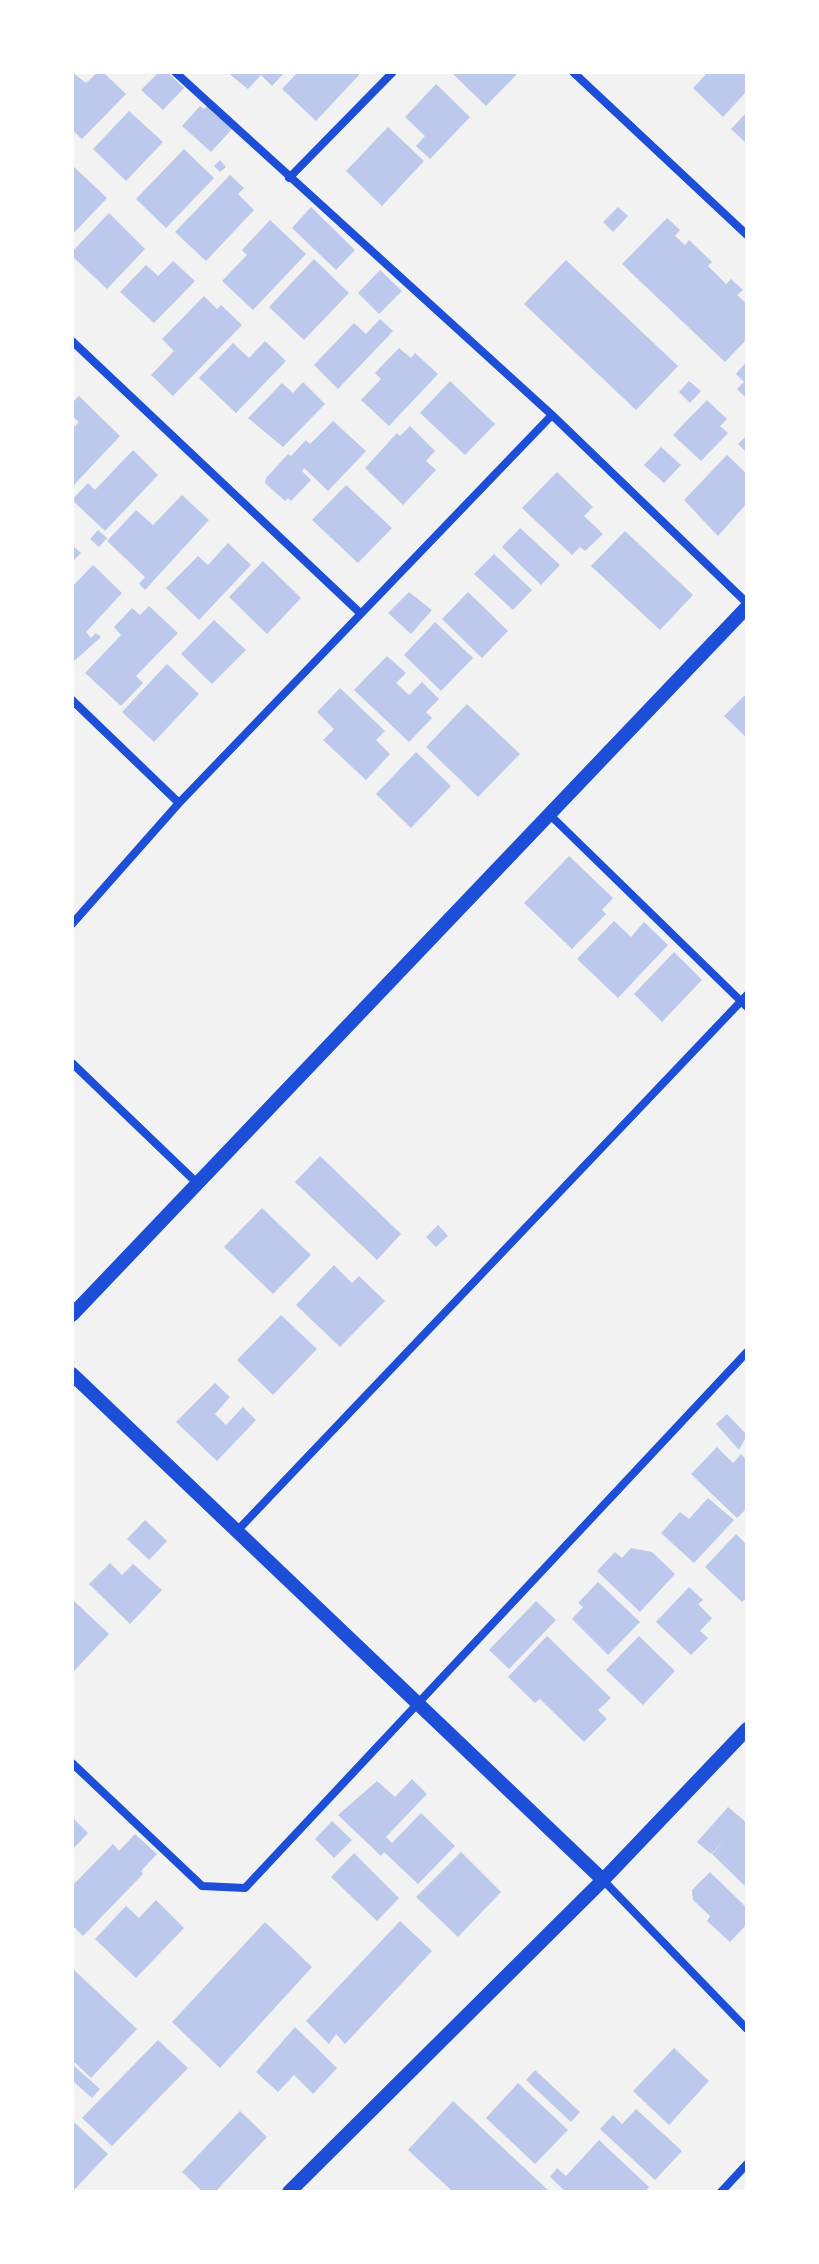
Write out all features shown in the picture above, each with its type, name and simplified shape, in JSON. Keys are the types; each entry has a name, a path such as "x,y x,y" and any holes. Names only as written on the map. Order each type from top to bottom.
{"street":[{"path":"72,1315 747,605 552,415 175,72"},
{"path":"289,178 393,72"},
{"path":"573,72 747,235"},
{"path":"72,341 359,612"},
{"path":"72,924 179,803 359,612 552,415"},
{"path":"72,700 179,803"},
{"path":"236,1532 745,1001 549,814"},
{"path":"72,1063 197,1183"},
{"path":"72,1763 202,1886 245,1888 747,1352"},
{"path":"72,1374 603,1880 747,2029"},
{"path":"289,2192 603,1880 747,1729"},
{"path":"721,2192 747,2164"}],"building":[{"path":"72,72 86,83 98,72 103,72 126,94 82,139 72,130"},
{"path":"159,72 167,72 184,88 163,110 141,90"},
{"path":"227,72 285,72 272,86 261,75 248,89"},
{"path":"298,72 356,72 359,75 316,121 282,89"},
{"path":"451,72 519,72 486,106"},
{"path":"708,72 747,72 747,91 723,117 693,88"},
{"path":"436,84 470,117 430,159 416,146 425,136 405,117"},
{"path":"208,105 232,129 211,152 182,126 200,106 204,109"},
{"path":"129,111 163,142 126,181 93,149"},
{"path":"747,112 747,144 731,129"},
{"path":"388,127 424,161 382,206 346,171"},
{"path":"184,149 214,178 166,228 136,199"},
{"path":"220,160 226,167 220,172 214,166"},
{"path":"72,165 107,198 72,235"},
{"path":"230,175 244,188 238,194 254,210 206,261 175,232"},
{"path":"311,207 355,250 336,270 292,228"},
{"path":"618,207 628,216 613,232 603,222"},
{"path":"109,213 145,249 107,289 72,256 72,252"},
{"path":"667,218 680,230 675,236 685,245 689,240 712,262 708,266 726,284 731,279 743,290 737,295 747,304 747,339 725,362 622,264"},
{"path":"270,220 306,254 253,310 222,281 247,255 242,250"},
{"path":"314,259 349,293 304,340 269,307"},
{"path":"566,260 678,366 636,410 524,304"},
{"path":"173,261 195,281 154,323 120,292 146,265 158,276"},
{"path":"380,270 402,291 379,314 358,293"},
{"path":"204,296 217,309 221,305 242,325 173,396 151,375 174,351 162,339"},
{"path":"380,319 393,331 338,389 314,365 354,323 366,334"},
{"path":"265,341 286,361 236,413 199,378 233,343 249,358"},
{"path":"399,348 411,358 415,353 438,374 389,426 361,400 381,379 375,373"},
{"path":"747,361 747,399 737,389 744,382 736,374"},
{"path":"450,381 495,424 465,455 420,413"},
{"path":"689,381 701,391 690,403 679,392"},
{"path":"303,382 325,404 283,447 248,418 282,383 293,393"},
{"path":"79,396 120,436 72,487 72,429 79,422 72,416 72,403"},
{"path":"707,400 727,419 720,426 728,433 701,461 673,435"},
{"path":"333,421 366,451 328,491 304,468 302,471 311,480 291,501 288,498 285,501 265,483 266,478 288,454 291,456 306,440 310,444"},
{"path":"410,426 435,451 426,461 436,470 403,505 365,468 397,433 400,436"},
{"path":"747,435 747,453 738,444"},
{"path":"661,447 681,465 664,483 644,465"},
{"path":"133,450 158,475 105,531 72,500 88,483 95,490"},
{"path":"727,455 747,474 747,503 718,536 684,500"},
{"path":"557,472 593,507 584,516 603,534 585,551 580,547 572,555 522,508"},
{"path":"346,485 392,528 358,563 312,520"},
{"path":"182,495 209,520 145,590 139,584 145,577 107,541 136,510 153,525"},
{"path":"520,528 560,565 541,585 502,547"},
{"path":"98,530 107,538 99,547 90,539"},
{"path":"625,531 693,595 660,630 591,566"},
{"path":"228,543 251,565 199,620 166,588 198,556 208,565"},
{"path":"72,545 81,553 72,562"},
{"path":"494,554 532,590 513,610 474,574"},
{"path":"263,561 301,598 267,634 229,597"},
{"path":"93,565 122,593 86,632 91,638 96,633 101,637 72,663 72,587"},
{"path":"409,592 432,610 411,634 388,613"},
{"path":"468,592 508,631 482,658 442,619"},
{"path":"149,606 178,633 136,676 143,683 121,706 85,673 121,635 114,627 132,608 140,615"},
{"path":"214,620 246,650 212,684 181,654"},
{"path":"435,622 473,658 441,691 404,655"},
{"path":"387,656 406,673 396,683 409,695 422,682 439,699 426,712 432,718 409,742 354,690"},
{"path":"167,664 199,694 154,742 122,712"},
{"path":"340,688 385,731 376,740 390,754 366,780 323,740 334,729 317,712"},
{"path":"745,695 747,697 747,738 724,716"},
{"path":"467,704 520,754 478,797 426,747"},
{"path":"416,752 451,786 411,828 376,794"},
{"path":"569,856 613,898 602,910 606,914 572,949 524,903"},
{"path":"614,921 631,937 644,922 668,945 618,998 577,959"},
{"path":"674,952 702,980 662,1022 634,994"},
{"path":"320,1156 401,1234 377,1260 295,1182"},
{"path":"262,1208 311,1255 273,1294 224,1247"},
{"path":"438,1225 448,1236 436,1247 426,1237"},
{"path":"334,1265 352,1283 359,1276 385,1301 340,1347 296,1305"},
{"path":"281,1315 317,1349 273,1395 237,1360"},
{"path":"215,1383 230,1397 215,1414 226,1425 243,1407 256,1420 217,1461 176,1422"},
{"path":"727,1414 747,1435 739,1450 716,1424"},
{"path":"717,1447 733,1463 741,1454 747,1460 747,1508 737,1518 691,1474"},
{"path":"708,1498 734,1520 694,1563 661,1533 680,1512 689,1519"},
{"path":"145,1520 167,1541 149,1560 127,1539"},
{"path":"736,1534 747,1545 747,1598 742,1602 705,1567"},
{"path":"631,1548 652,1552 675,1574 640,1612 597,1571 615,1552 622,1558"},
{"path":"110,1563 122,1575 133,1564 162,1590 130,1624 89,1584"},
{"path":"598,1582 640,1622 608,1655 572,1619 583,1607 578,1603"},
{"path":"689,1587 703,1600 698,1604 712,1618 700,1631 708,1638 691,1655 656,1622"},
{"path":"74,1601 109,1634 72,1673 72,1603"},
{"path":"536,1601 556,1620 509,1669 489,1650"},
{"path":"547,1636 611,1698 598,1710 607,1719 584,1742 540,1699 535,1703 508,1677"},
{"path":"639,1636 675,1671 643,1705 606,1670"},
{"path":"412,1779 427,1794 386,1837 392,1843 421,1813 455,1846 418,1884 384,1852 381,1856 338,1815 377,1781 395,1797"},
{"path":"728,1807 747,1823 747,1888 712,1854 724,1840 711,1854 697,1842"},
{"path":"72,1817 88,1833 72,1850"},
{"path":"332,1821 352,1840 334,1858 315,1839"},
{"path":"135,1834 157,1854 141,1871 143,1874 83,1936 72,1925 72,1886 113,1844 119,1851"},
{"path":"461,1852 501,1892 458,1937 416,1897"},
{"path":"354,1853 399,1898 377,1921 331,1877"},
{"path":"710,1872 747,1908 747,1924 730,1942 707,1921 710,1916 693,1900 692,1890"},
{"path":"156,1900 184,1928 136,1978 95,1939 126,1906 139,1918"},
{"path":"400,1921 432,1951 345,2044 336,2034 329,2044 306,2021"},
{"path":"265,1922 312,1967 220,2068 172,2022"},
{"path":"72,1968 137,2029 91,2078 72,2060"},
{"path":"295,2027 337,2068 313,2094 294,2075 278,2092 256,2072"},
{"path":"158,2040 188,2068 112,2146 82,2118"},
{"path":"674,2048 709,2081 669,2125 633,2091"},
{"path":"72,2064 100,2089 92,2098 72,2080"},
{"path":"535,2070 580,2112 571,2122 526,2080"},
{"path":"518,2083 568,2130 535,2164 486,2118"},
{"path":"453,2101 550,2192 453,2192 408,2150"},
{"path":"636,2109 682,2151 655,2180 600,2129 613,2115 622,2124"},
{"path":"240,2111 267,2137 215,2192 203,2192 182,2172"},
{"path":"75,2123 108,2154 72,2192 72,2126"},
{"path":"599,2140 649,2187 644,2192 566,2192 550,2177 557,2168 566,2176"}]}
